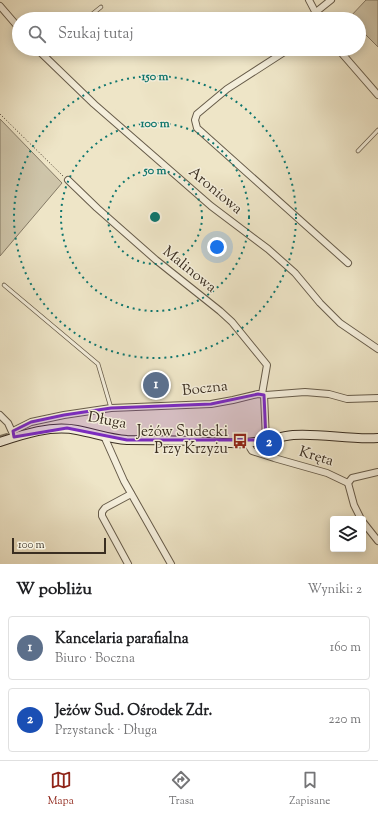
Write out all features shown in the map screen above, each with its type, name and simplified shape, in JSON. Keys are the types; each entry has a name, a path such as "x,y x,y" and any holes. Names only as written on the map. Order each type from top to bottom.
{"street":[{"path":"309,0 316,12 331,0"},
{"path":"0,6 12,20"},
{"name":"Aroniowa","path":"44,56 94,104 205,201 238,228 268,249 295,273 320,303 340,323 378,349"},
{"path":"278,56 227,89 197,114 195,120 197,128 348,263"},
{"path":"344,56 378,95"},
{"name":"Malinowa","path":"68,180 129,237 220,310 232,322 267,365 263,394 266,440"},
{"name":"Boczna","path":"14,434 31,422 57,416 111,408 211,404 258,394 305,392 329,394 347,398 378,398"},
{"path":"0,415 8,423 14,434"},
{"name":"Długa","path":"0,442 14,434 59,428 127,440 246,443 294,435 331,436 361,439 378,438"},
{"path":"104,436 121,476 171,564"},
{"name":"Kręta","path":"246,443 252,451 327,473 348,483 352,478 378,472"},
{"path":"348,483 354,505 360,516"},
{"path":"128,564 102,516 102,512 105,508 131,494"},
{"path":"366,526 378,541"}],"lane":[{"path":"95,12 101,7"},
{"path":"358,151 378,130"},
{"path":"4,285 98,364 111,408"}],"path":[{"path":"0,114 68,180"}],"highlighted area":[{"path":"258,394 264,395 266,440 127,440 67,428 14,437 13,431 31,422 64,415 111,408 211,404"}],"shaded area":[{"path":"366,0 378,0 378,47 366,35 366,12 355,12"},
{"path":"0,119 62,183 0,256"}],"waterway":[{"path":"0,436 7,434"}],"place":[{"name":"Kancelaria parafialna","path":"156,385"},
{"name":"Jeżów Sudecki Przy Krzyżu","path":"240,441"},
{"name":"Jeżów Sud. Ośrodek Zdr.","path":"269,443"}]}
